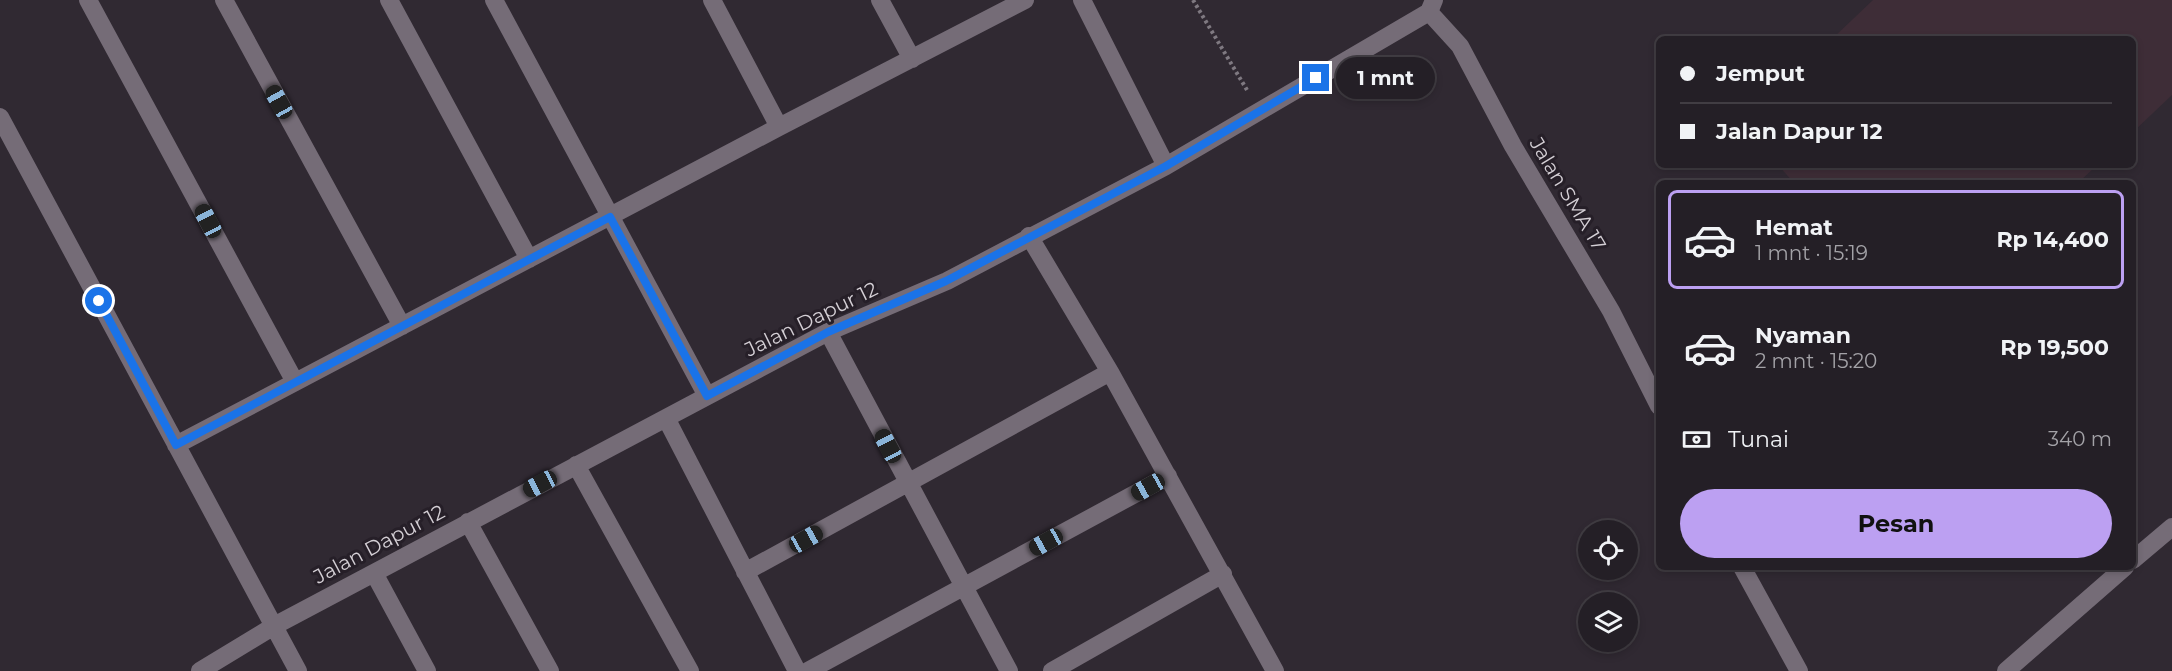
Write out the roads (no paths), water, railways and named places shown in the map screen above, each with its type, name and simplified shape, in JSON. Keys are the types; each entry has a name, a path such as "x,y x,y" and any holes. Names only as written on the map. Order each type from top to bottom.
{"street":[{"path":"88,0 295,382"},
{"path":"224,0 402,326"},
{"path":"389,0 529,259"},
{"path":"494,0 707,396"},
{"path":"712,0 779,127"},
{"path":"880,0 912,59"},
{"path":"176,445 1025,0"},
{"path":"1082,0 1166,166"},
{"name":"Jalan Dapur 12","path":"200,671 274,626 828,332 946,281 1166,166 1260,112 1431,6"},
{"name":"Jalan SMA 17","path":"1431,6 1460,46 1513,146 1611,311 1656,400"},
{"path":"0,117 298,671"},
{"path":"1029,236 1110,372 1275,671"},
{"path":"828,332 1009,671"},
{"path":"745,572 1110,372"},
{"path":"666,418 797,671"},
{"path":"576,465 690,671"},
{"path":"808,671 1168,476"},
{"path":"468,522 550,671"},
{"path":"2136,557 2172,527"},
{"path":"1744,570 1799,671"},
{"path":"2006,671 2122,570"},
{"path":"374,573 427,671"},
{"path":"1052,671 1223,574"}]}
